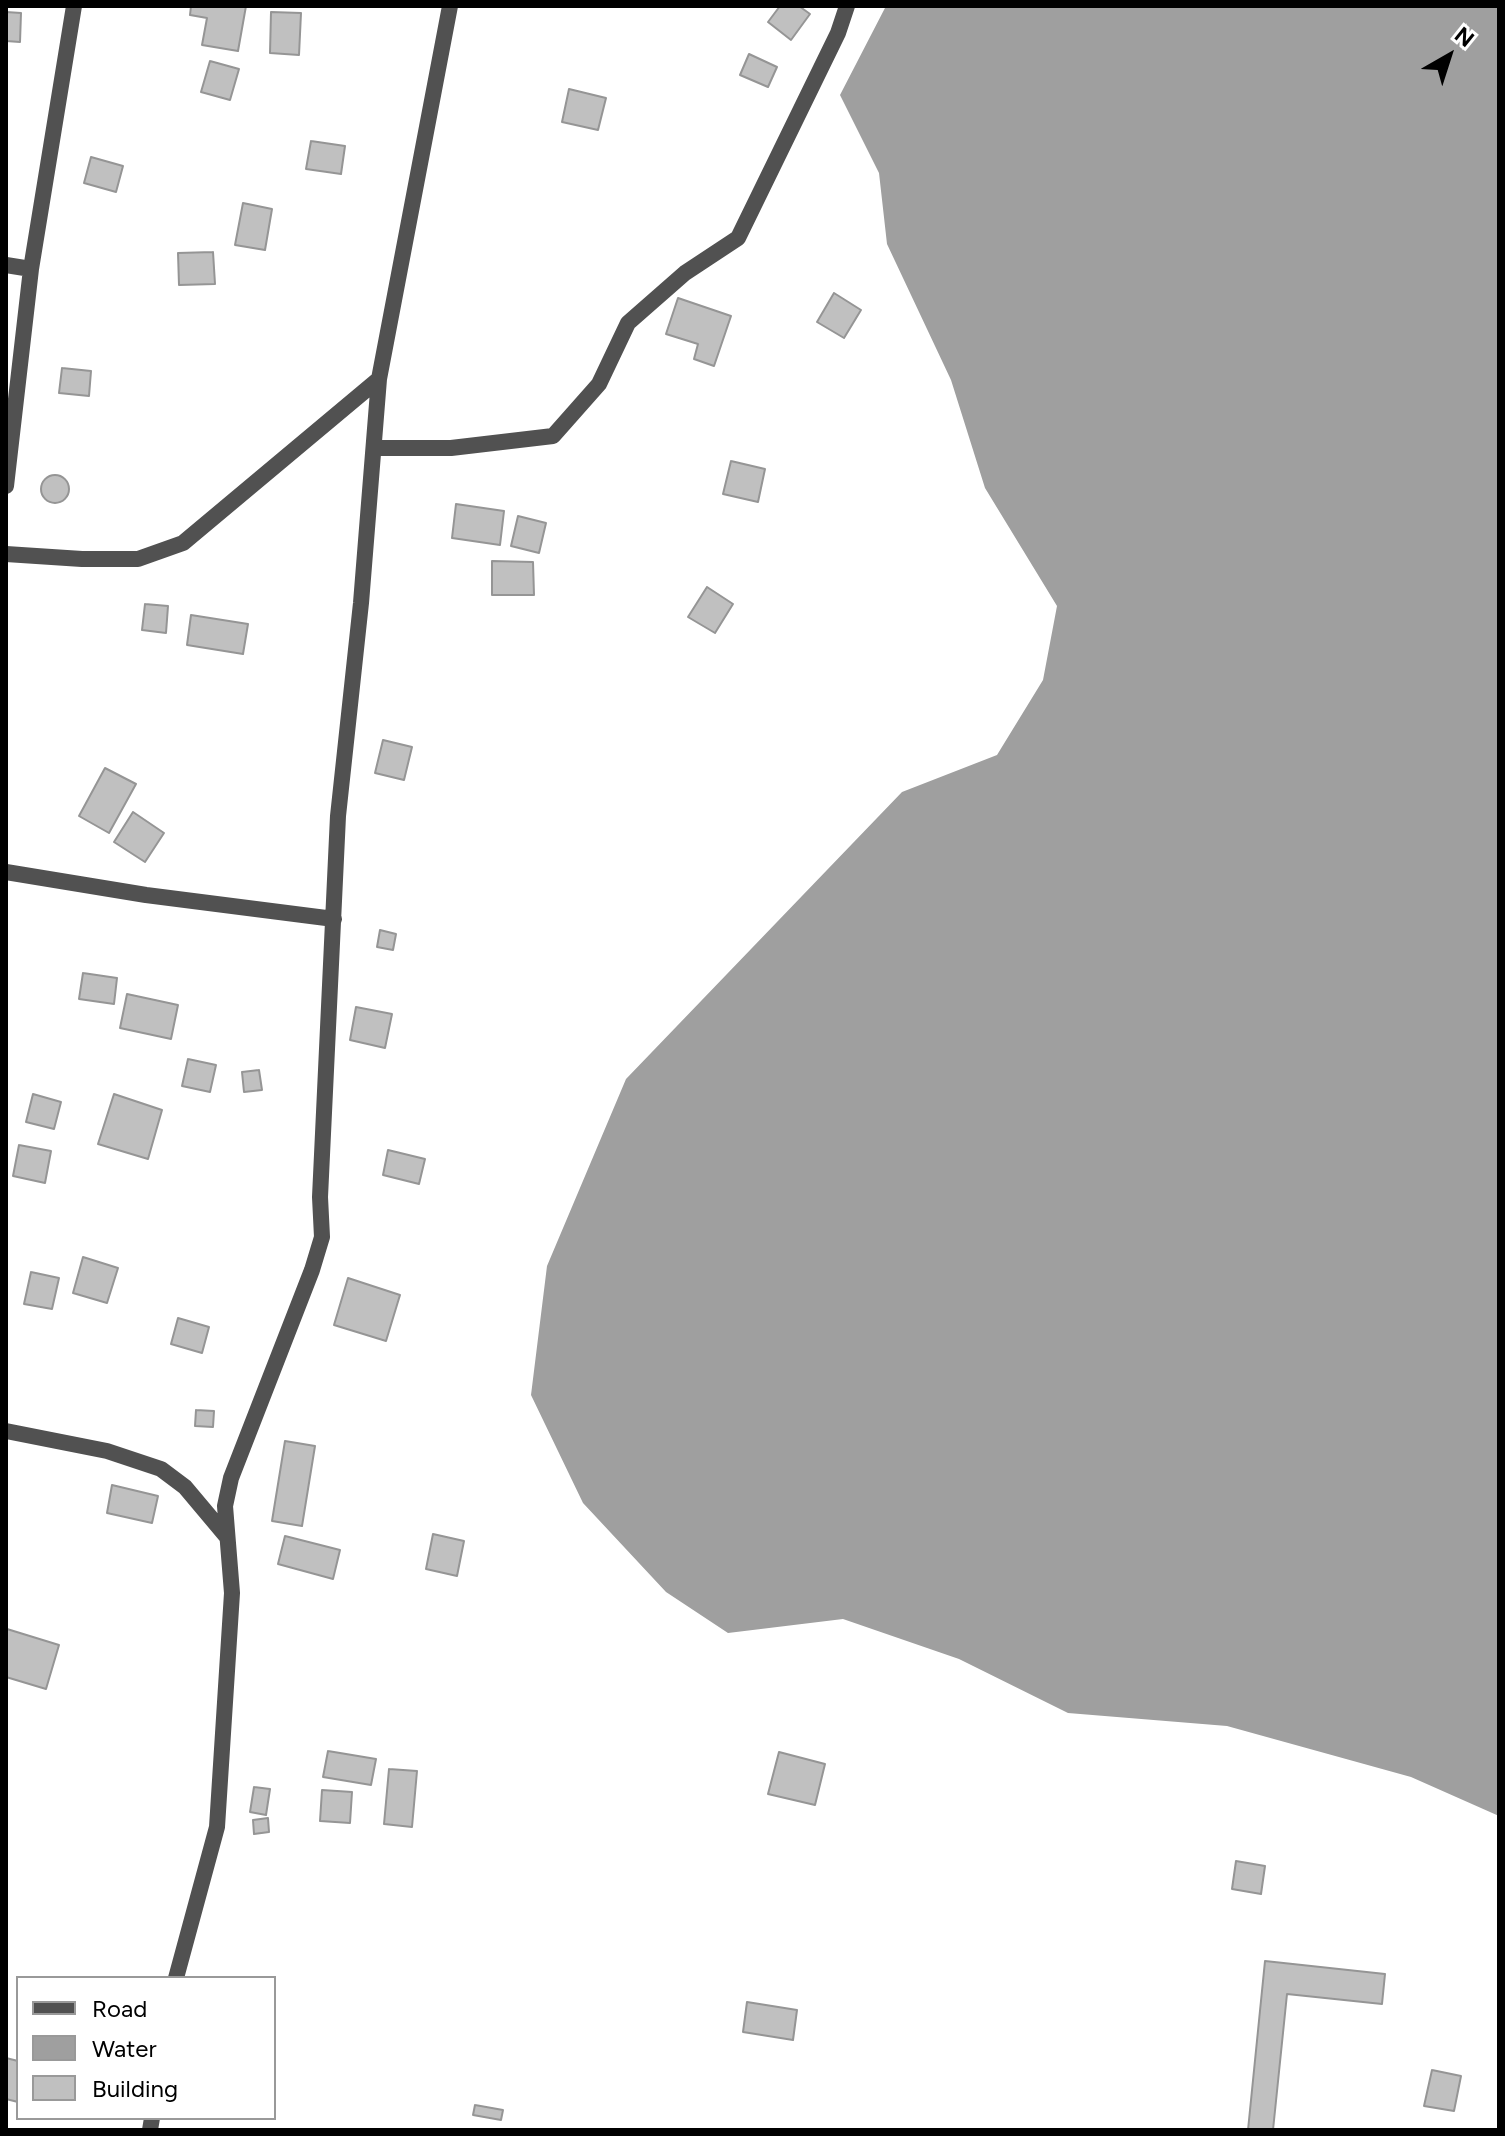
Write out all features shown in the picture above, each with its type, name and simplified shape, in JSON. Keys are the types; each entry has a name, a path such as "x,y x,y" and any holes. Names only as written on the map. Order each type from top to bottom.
{"street":[{"path":"6,486 31,269 74,6"},
{"path":"177,1976 217,1827 232,1593 225,1506 231,1478 322,1237 320,1197 338,816 379,379 450,6"},
{"path":"374,448 451,448 553,436 599,384 628,323 685,273 738,238 838,33 847,6"},
{"path":"6,265 31,269"},
{"path":"6,554 138,559 183,543 379,379"},
{"path":"6,872 146,895 334,919"},
{"path":"6,1431 107,1451 161,1469 185,1487 227,1537"}],"water":[{"path":"886,6 1499,6 1499,1816 1411,1777 1227,1726 1068,1713 959,1659 843,1619 728,1633 666,1592 583,1503 531,1395 547,1266 626,1079 902,792 997,755 1043,680 1057,606 985,488 951,380 887,244 879,173 840,95"}],"building":[{"path":"191,6 246,6 238,51 202,45 207,18 190,15"},
{"path":"780,6 799,6 810,14 791,40 768,22"},
{"path":"6,12 21,13 20,42 6,41"},
{"path":"271,12 301,13 299,55 270,53"},
{"path":"749,54 777,67 768,87 740,75"},
{"path":"210,61 239,69 230,100 201,92"},
{"path":"569,89 606,98 598,130 562,122"},
{"path":"311,141 345,146 341,174 306,169"},
{"path":"91,157 123,166 116,192 84,183"},
{"path":"243,203 272,209 265,250 235,245"},
{"path":"213,252 215,284 179,285 178,253"},
{"path":"834,293 861,310 844,338 817,322"},
{"path":"678,298 731,316 714,366 694,359 698,344 666,334"},
{"path":"62,368 91,371 89,396 59,393"},
{"path":"731,461 765,469 758,502 723,494"},
{"path":"55,475 65,479 69,489 65,499 55,503 45,499 41,489 45,479"},
{"path":"456,504 504,511 500,545 452,538"},
{"path":"518,516 546,523 539,553 511,546"},
{"path":"492,561 533,562 534,595 492,595"},
{"path":"707,587 733,604 715,633 688,617"},
{"path":"145,604 168,606 166,633 142,630"},
{"path":"191,615 248,624 243,654 187,645"},
{"path":"383,740 412,747 404,780 375,773"},
{"path":"105,768 136,784 109,833 79,816"},
{"path":"133,812 164,833 145,862 114,842"},
{"path":"380,930 396,934 393,950 377,947"},
{"path":"83,973 117,978 114,1004 79,999"},
{"path":"127,994 178,1005 171,1039 120,1028"},
{"path":"356,1007 392,1014 385,1048 350,1040"},
{"path":"188,1059 216,1065 210,1092 182,1086"},
{"path":"259,1070 262,1090 244,1092 242,1072"},
{"path":"33,1094 61,1102 54,1129 26,1122"},
{"path":"114,1094 162,1110 148,1159 98,1144"},
{"path":"19,1145 51,1151 45,1183 13,1176"},
{"path":"388,1150 425,1159 419,1184 383,1175"},
{"path":"83,1257 118,1268 107,1303 73,1293"},
{"path":"31,1272 59,1278 52,1309 24,1304"},
{"path":"348,1278 400,1295 386,1341 334,1325"},
{"path":"178,1318 209,1327 202,1353 171,1344"},
{"path":"196,1410 214,1411 213,1427 195,1426"},
{"path":"285,1441 315,1446 302,1526 272,1521"},
{"path":"112,1485 158,1496 152,1523 107,1513"},
{"path":"433,1534 464,1541 457,1576 426,1569"},
{"path":"285,1536 340,1550 333,1579 278,1564"},
{"path":"7,1629 59,1645 46,1689 6,1677"},
{"path":"328,1751 376,1759 371,1785 323,1777"},
{"path":"779,1752 825,1764 815,1805 768,1794"},
{"path":"389,1769 417,1771 412,1827 384,1824"},
{"path":"254,1787 270,1789 266,1815 250,1812"},
{"path":"322,1790 352,1792 350,1823 320,1821"},
{"path":"268,1818 269,1832 254,1834 253,1820"},
{"path":"1236,1861 1265,1866 1261,1894 1232,1889"},
{"path":"1265,1961 1385,1974 1382,2004 1287,1994 1273,2130 1248,2130"},
{"path":"747,2002 797,2010 793,2040 743,2032"},
{"path":"6,2058 16,2060 16,2102 6,2099"},
{"path":"1432,2070 1461,2076 1454,2111 1424,2106"},
{"path":"475,2105 503,2110 501,2120 473,2115"}]}
